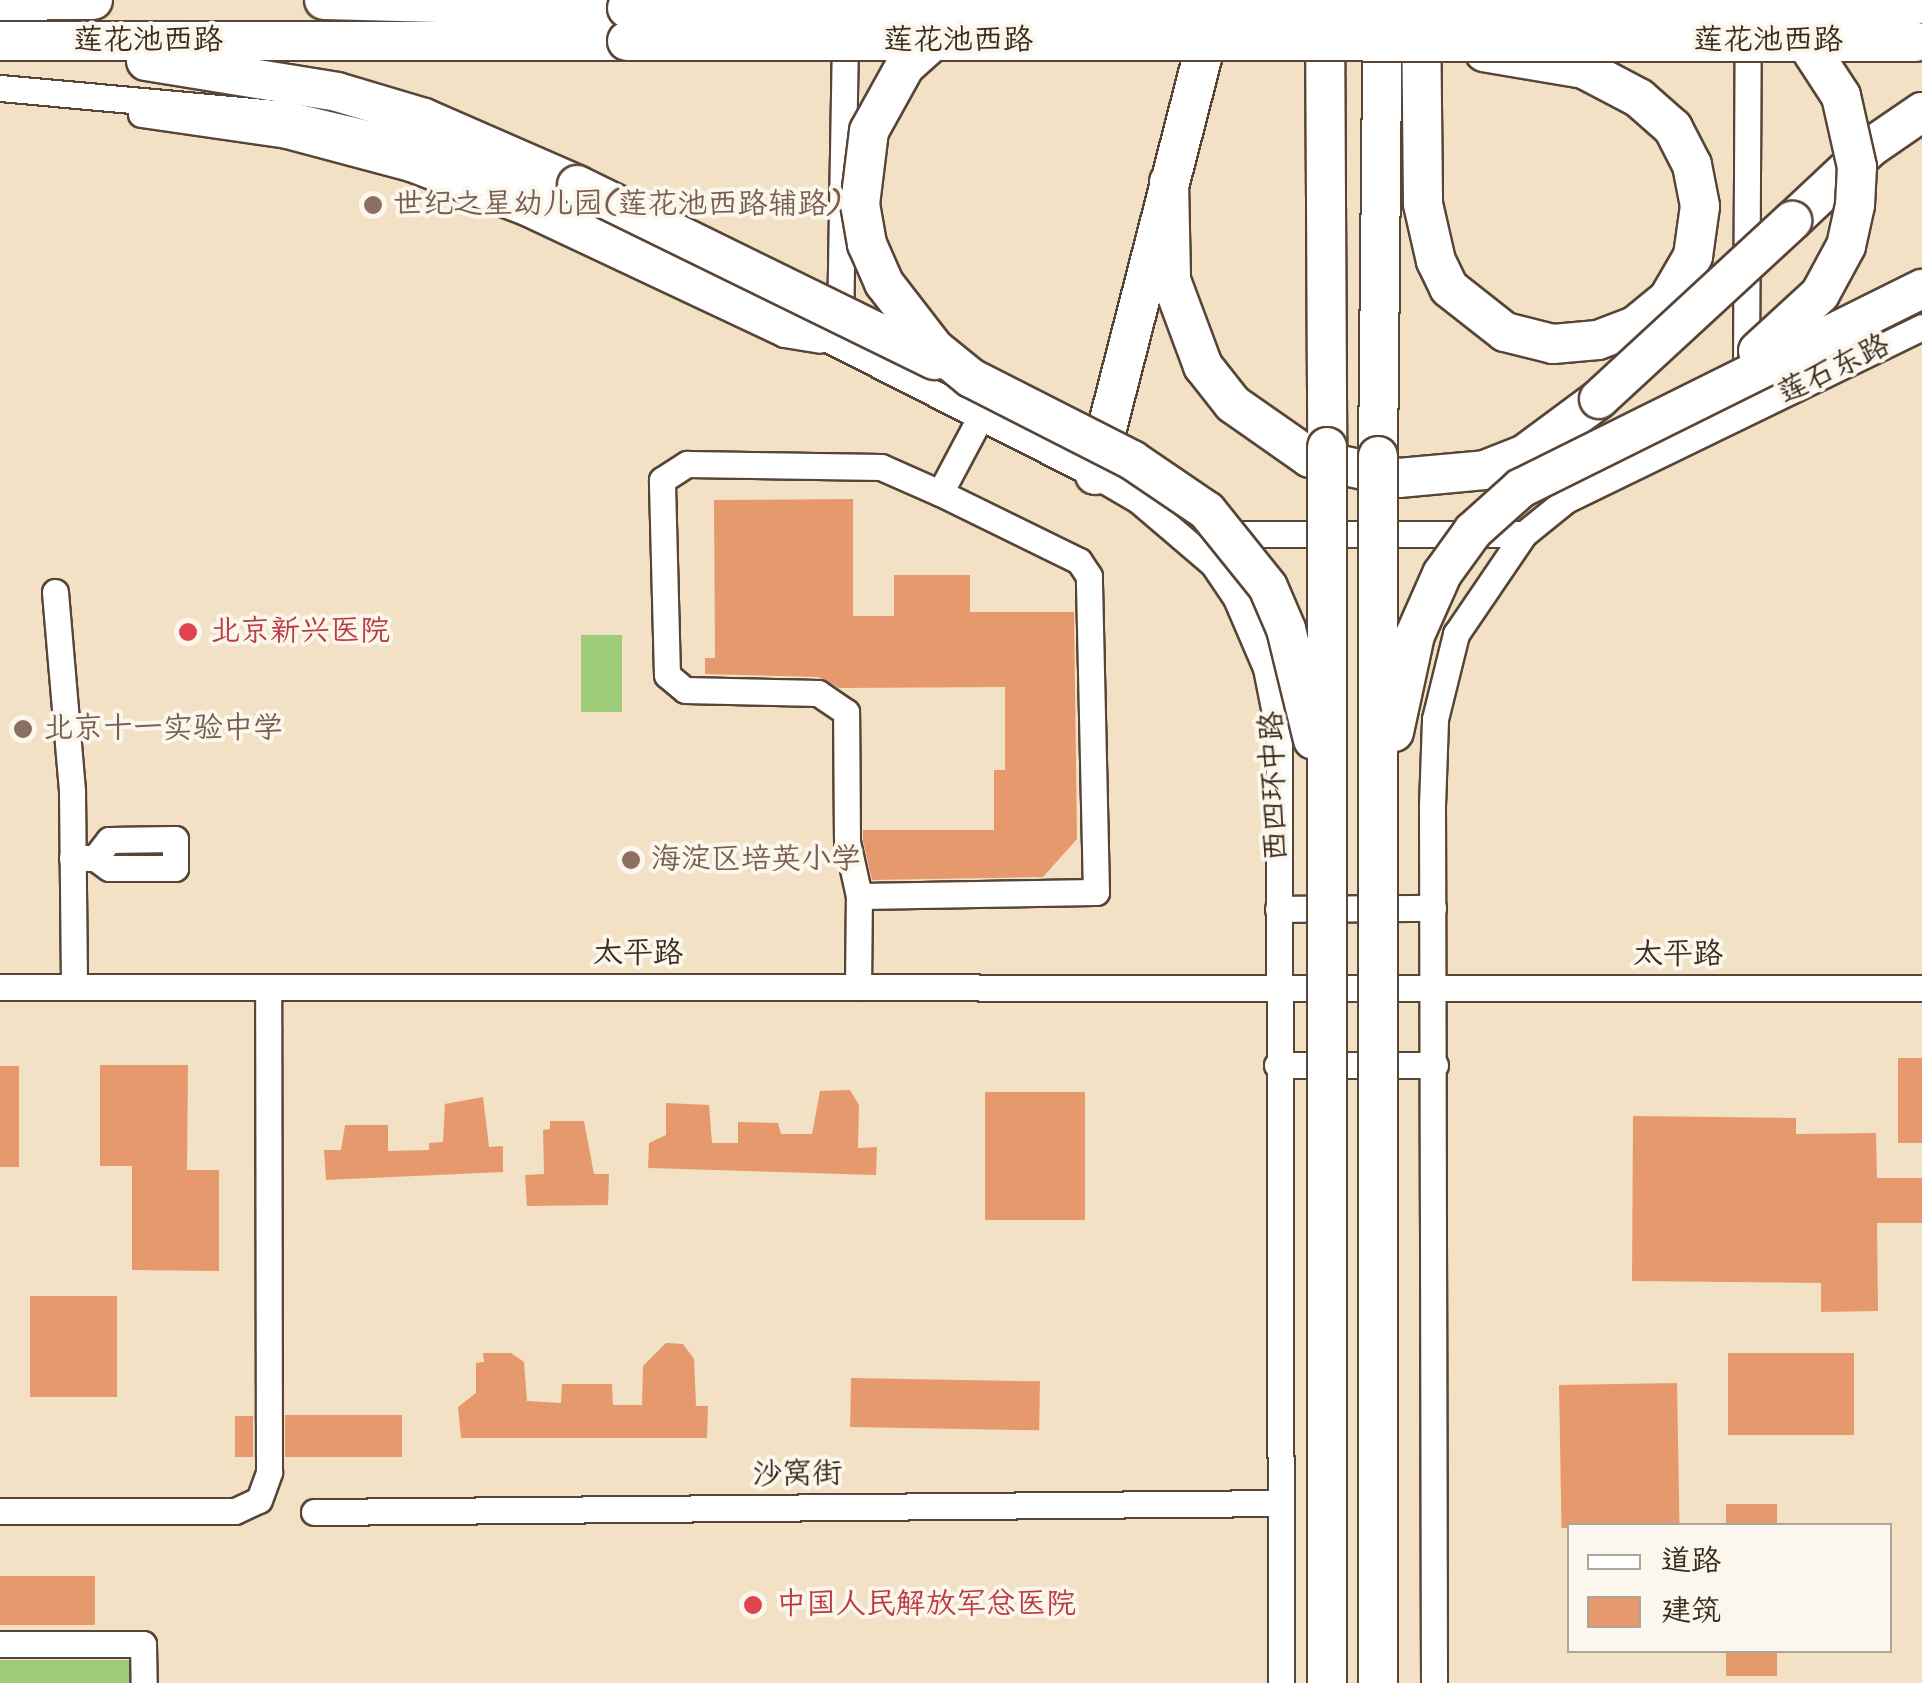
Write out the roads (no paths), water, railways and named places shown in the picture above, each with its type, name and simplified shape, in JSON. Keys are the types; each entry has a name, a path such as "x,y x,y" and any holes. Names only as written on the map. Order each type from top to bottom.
{"highway":[{"name":"莲花池西路","path":"0,1 94,0"},
{"name":"莲花池西路","path":"324,0 627,24 1422,41 1919,24"},
{"path":"972,378 934,348 884,284 867,244 862,170 869,131 905,66 933,40 1005,0"},
{"path":"1095,475 1218,0"},
{"name":"西四环中路","path":"1325,0 1328,1683"},
{"path":"1383,0 1383,90 1436,261 1470,311 1506,332 1554,344 1598,340 1636,326 1668,299 1693,256 1700,206 1692,165 1673,128 1639,98 1584,69 1422,41"},
{"path":"1378,1683 1378,456 1402,154 1421,90 1422,0"},
{"path":"1692,400 1784,332 1820,294 1846,246 1855,205 1857,167 1841,96 1800,29 1764,0"},
{"name":"莲花池西路","path":"0,41 627,24 1919,24"},
{"path":"0,41 337,92 440,124 577,185 972,378 1170,481 1238,546 1286,630 1328,806"},
{"path":"1169,182 1171,280 1203,366 1234,404 1310,458 1399,478 1485,470 1525,454 1599,399 1871,147 1922,112"},
{"path":"1378,803 1415,635 1442,574 1472,531 1522,488 1922,288"}],"street":[{"path":"0,104 171,116 286,135 392,162 524,212 784,334 839,344 848,133 844,0"},
{"path":"1434,1683 1435,719 1456,634 1524,534 1618,471 1746,413 1748,0"},
{"name":"莲花池西路","path":"0,88 241,106 413,144 537,191 839,344"},
{"name":"莲石东路","path":"1746,413 1922,327"},
{"name":"西四环中路","path":"839,344 1095,475 1182,534 1236,598 1266,668 1279,733 1276,988 1282,1683"},
{"path":"940,494 981,416"},
{"path":"858,987 859,896 847,842 846,712 818,693 685,690 667,675 662,480 686,464 881,467 1078,561 1089,576 1096,892 859,896"},
{"path":"1182,534 1524,534"},
{"path":"54,592 84,858 74,986"},
{"path":"1278,909 1434,908"},
{"path":"0,1511 235,1511 259,1500 269,1472 268,986"},
{"name":"太平路","path":"0,988 1922,988"},
{"path":"1277,1065 1435,1065"},
{"name":"沙窝街","path":"314,1512 1280,1502"},
{"path":"0,1644 143,1644 144,1683"}],"place":[{"name":"世纪之星幼儿园(莲花池西路辅路)","path":"373,205"},
{"name":"北京新兴医院","path":"188,632"},
{"name":"北京十一实验中学","path":"23,729"},
{"name":"海淀区培英小学","path":"631,860"},
{"name":"中国人民解放军总医院","path":"753,1605"}]}
